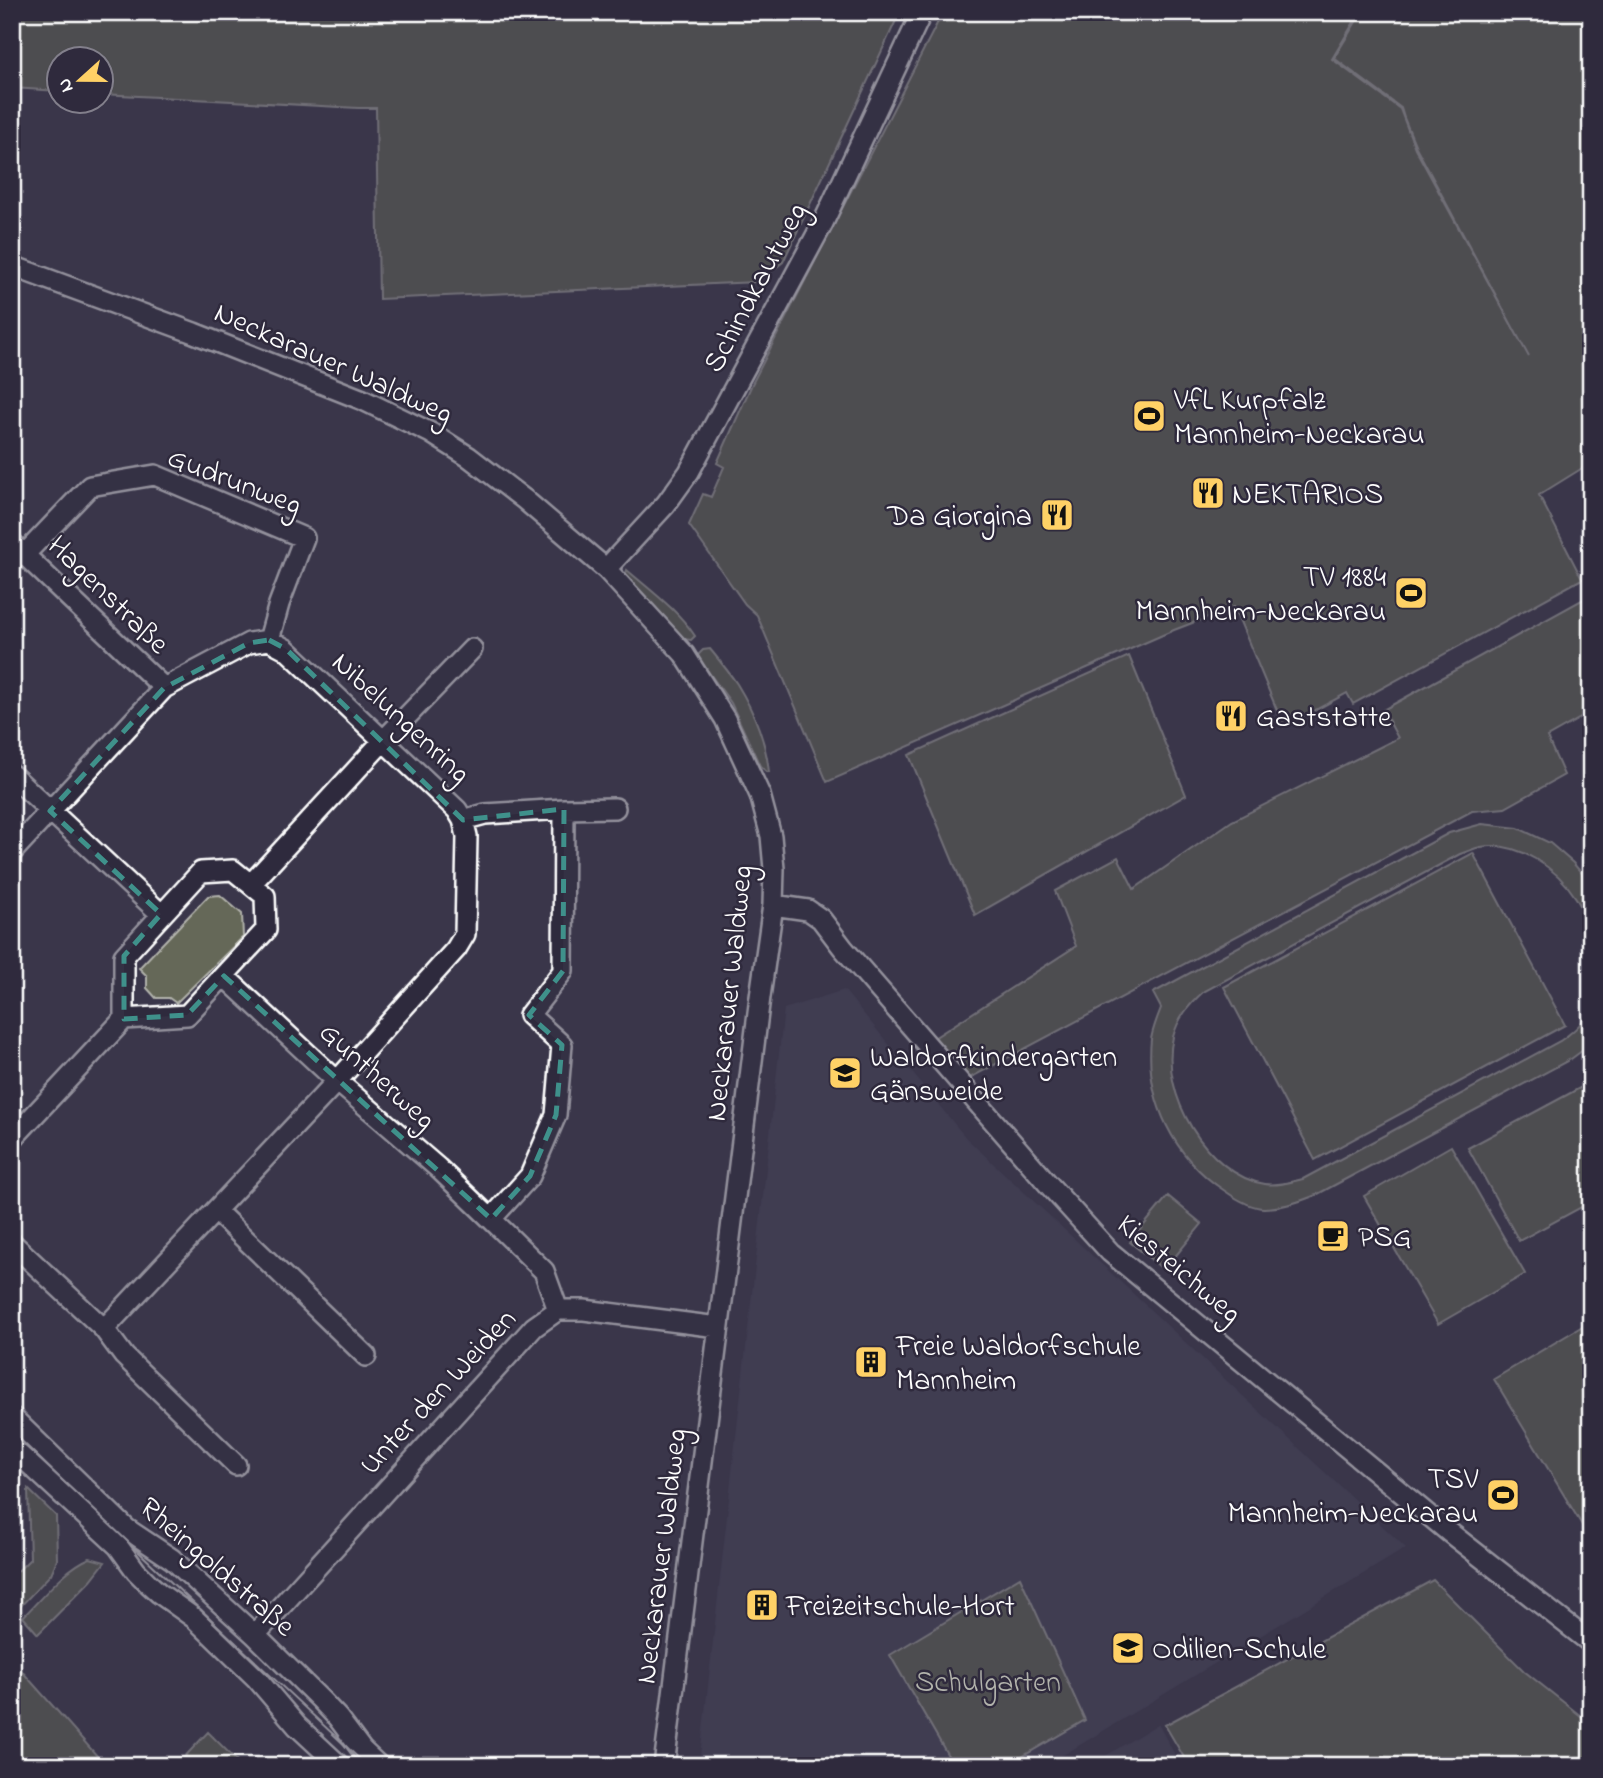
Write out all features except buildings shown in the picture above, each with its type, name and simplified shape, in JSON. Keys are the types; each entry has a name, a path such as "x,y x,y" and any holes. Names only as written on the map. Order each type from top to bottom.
{"street":[{"name":"Schindkautweg","path":"606,569 666,504 689,472 823,223 922,12"},
{"name":"Neckarauer Waldweg","path":"12,266 194,333 363,400 431,433 469,457 525,500 606,569 684,654 725,719 760,795 771,836 773,905 664,1766"},
{"name":"Gudrunweg","path":"19,549 90,486 155,475 304,538 279,604 269,640"},
{"name":"Hagenstraße","path":"19,549 164,688"},
{"path":"12,852 164,688 250,643 269,640"},
{"name":"Nibelungenring","path":"104,1329 337,1081 456,949 465,934 467,836 457,810 286,649 269,640"},
{"path":"251,884 472,649"},
{"path":"12,775 161,914"},
{"path":"463,821 485,814 615,808"},
{"path":"491,1219 530,1176 556,1115 562,1045 529,1015 563,971 564,809"},
{"path":"12,1139 124,1019 124,956 201,872 233,870 265,896 266,930 187,1015 124,1019"},
{"name":"Kiesteichweg","path":"773,905 808,910 821,919 843,948 1110,1252 1449,1532 1591,1643"},
{"name":"Guntherweg","path":"224,976 337,1081 438,1168 544,1271 558,1310"},
{"path":"216,1211 366,1356"},
{"path":"12,1242 104,1329 124,1356 236,1465"},
{"name":"Unter den Weiden","path":"255,1635 534,1327 558,1310 584,1310 718,1326"},
{"name":"Rheingoldstraße","path":"12,1417 127,1529 172,1559 255,1635 321,1700 362,1750 379,1766"},
{"name":"Rheingoldstraße","path":"12,1448 118,1546 136,1571 159,1593 194,1618 257,1679 297,1726 340,1766"}],"highlighted area":[{"path":"269,640 286,649 463,820 564,809 563,971 529,1015 562,1045 556,1115 530,1176 491,1219 224,976 187,1015 124,1019 124,956 161,914 50,811 164,688 249,643"}],"shaded area":[{"path":"844,990 966,1138 1406,1548 1045,1766 699,1766 784,1009"},
{"path":"1158,1724 1181,1766 1089,1766"}],"green space":[{"path":"12,12 900,12 783,262 757,282 379,299 376,108 116,95 116,46 46,46 46,90 12,88"},
{"name":"VfL Kurpfalz Mannheim-Neckarau","path":"943,12 1360,12 1332,59 1400,109 1415,148 1529,357 1416,147 1401,108 1334,58 1362,12 1591,12 1591,466 1589,464 1539,495 1582,579 1353,704 1347,693 1284,727 1234,607 1174,630 827,782 757,615 745,604 689,525 703,494 711,497 724,467 717,463 752,384"},
{"path":"627,570 680,618 695,636 691,640 683,639 625,576"},
{"path":"1591,595 1591,712 1547,737 1564,775 1505,808 1472,811 968,1079 934,1038 1076,946 1055,891 1118,857 1134,889 1232,821 1398,738 1383,710"},
{"path":"710,649 734,680 748,705 762,738 769,772 760,766 731,703 697,656 703,650"},
{"path":"1129,656 1186,795 975,915 909,755"},
{"path":"1482,824 1518,828 1550,843 1573,863 1591,884 1591,934 1581,907 1568,887 1535,859 1509,848 1495,846 1460,854 1203,992 1185,1012 1173,1037 1173,1082 1181,1106 1192,1128 1224,1165 1244,1177 1265,1184 1284,1183 1303,1179 1560,1041 1578,1026 1591,1006 1591,1044 1571,1059 1310,1198 1284,1206 1259,1208 1225,1191 1191,1162 1167,1125 1158,1105 1150,1062 1151,1039 1161,1008 1153,993 1449,833"},
{"path":"1473,853 1565,1025 1315,1160 1224,987"},
{"path":"220,895 242,914 243,937 176,1003 169,998 156,998 147,988 147,976 139,968 208,896"},
{"path":"1591,1082 1591,1202 1519,1241 1468,1148"},
{"path":"1451,1146 1525,1274 1438,1324 1364,1196"},
{"path":"1168,1196 1202,1224 1164,1270 1130,1242"},
{"path":"1591,1321 1591,1540 1494,1379"},
{"path":"28,1489 56,1516 57,1560 51,1574 16,1611 12,1608 12,1577 30,1559"},
{"path":"90,1558 105,1562 38,1634 23,1617 63,1576"},
{"name":"Schulgarten","path":"1020,1577 1085,1720 1006,1766 954,1766 890,1655"},
{"path":"1433,1580 1524,1671 1591,1724 1591,1766 1189,1766 1165,1725"},
{"path":"12,1660 106,1766 12,1766"},
{"path":"208,1732 242,1766 176,1766"}],"tram line":[{"path":"12,1433 367,1766"}],"place":[{"name":"VfL Kurpfalz Mannheim-Neckarau","path":"1149,416"},
{"name":"NEKTARIOS","path":"1208,493"},
{"name":"Da Giorgina","path":"1057,515"},
{"name":"TV 1884 Mannheim-Neckarau","path":"1411,593"},
{"name":"Gaststatte","path":"1231,716"},
{"name":"Waldorfkindergarten Gänsweide","path":"845,1073"},
{"name":"PSG","path":"1333,1236"},
{"name":"Freie Waldorfschule Mannheim","path":"871,1362"},
{"name":"TSV Mannheim-Neckarau","path":"1503,1495"},
{"name":"Freizeitschule-Hort","path":"762,1605"},
{"name":"Odilien-Schule","path":"1128,1648"}]}
